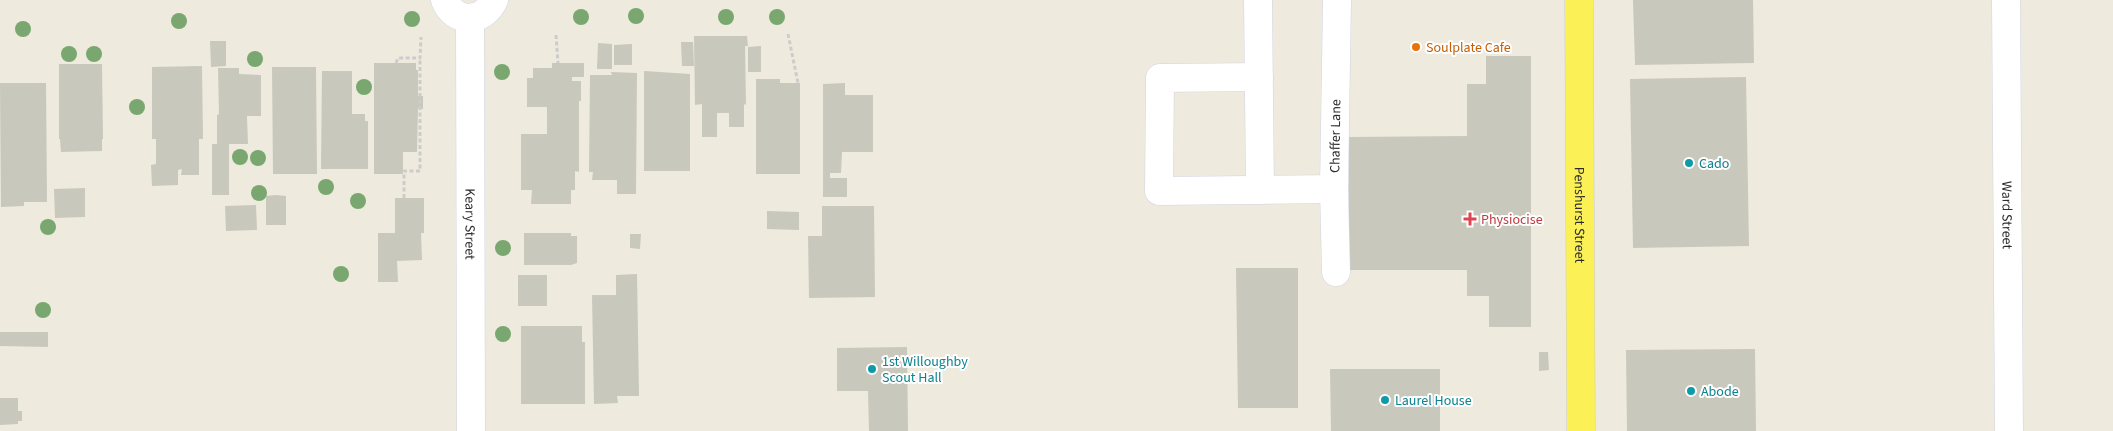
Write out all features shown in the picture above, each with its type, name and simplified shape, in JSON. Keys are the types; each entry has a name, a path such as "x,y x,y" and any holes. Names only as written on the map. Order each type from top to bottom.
{"main road":[{"name":"Penshurst Street","path":"1579,0 1581,431"}],"street":[{"path":"445,0 451,11 459,16 470,18 480,16 488,10 494,0"},
{"path":"1258,0 1260,190"},
{"name":"Chaffer Lane","path":"1336,272 1334,189 1337,0"},
{"name":"Ward Street","path":"2006,0 2009,431"},
{"name":"Keary Street","path":"470,18 471,431"},
{"path":"1259,76 1160,78 1159,191 1334,189"}],"path":[{"path":"788,34 798,83"},
{"path":"556,35 558,63"},
{"path":"404,198 404,171 420,171 421,37"},
{"path":"396,63 398,58 420,58"}],"building":[{"path":"1633,0 1753,0 1754,63 1635,65"},
{"path":"694,36 747,36 748,46 745,46 746,105 744,104 744,127 729,127 729,113 717,113 717,137 702,137 702,104 695,105"},
{"path":"210,41 226,41 226,66 211,67"},
{"path":"681,42 693,42 694,66 682,66"},
{"path":"598,43 612,44 612,69 597,69"},
{"path":"632,44 632,65 614,65 614,45"},
{"path":"761,46 761,72 748,72 748,47"},
{"path":"1486,56 1531,56 1531,327 1489,327 1489,296 1467,296 1467,270 1349,270 1349,137 1467,136 1467,84 1486,84"},
{"path":"374,63 416,63 416,70 418,70 418,96 423,96 423,109 418,108 417,152 403,152 403,174 374,174"},
{"path":"552,63 584,63 584,77 572,77 572,81 581,81 581,101 579,101 579,172 575,171 575,190 571,190 571,204 531,204 532,190 521,190 521,134 547,134 547,107 527,107 527,78 533,78 533,68 552,68"},
{"path":"59,64 102,64 102,151 61,152 59,139"},
{"path":"202,66 203,139 199,139 199,175 181,175 182,169 178,170 178,185 152,186 151,165 156,164 156,139 152,139 152,67"},
{"path":"272,67 316,67 317,174 273,174"},
{"path":"218,68 239,68 239,74 261,75 261,116 247,116 248,144 229,144 229,195 212,195 212,144 217,144 217,115 219,114"},
{"path":"322,71 352,71 352,114 365,114 365,121 368,121 368,169 321,169"},
{"path":"644,71 690,74 690,171 644,171"},
{"path":"611,72 637,73 636,194 617,194 617,180 592,180 593,172 589,172 590,75 612,75"},
{"name":"Cado","path":"1746,77 1749,246 1633,248 1630,79"},
{"path":"756,79 780,79 780,83 800,83 800,174 756,174"},
{"path":"0,83 46,83 47,202 24,202 24,206 1,207"},
{"path":"845,83 845,95 873,95 873,152 842,152 841,173 830,173 830,178 847,178 847,197 823,197 823,84"},
{"path":"85,188 85,217 55,218 54,189"},
{"path":"266,196 286,196 286,225 266,225"},
{"path":"395,198 424,198 424,233 421,233 422,260 397,261 398,282 378,282 378,233 395,233"},
{"path":"256,205 257,230 226,231 225,206"},
{"path":"822,206 874,206 875,297 809,298 808,236 822,236"},
{"path":"767,211 799,212 799,230 767,229"},
{"path":"524,233 571,233 571,236 577,236 577,263 571,265 524,265"},
{"path":"630,234 641,234 640,249 630,248"},
{"path":"1236,268 1298,268 1298,408 1238,408"},
{"path":"637,274 639,396 617,396 618,403 594,404 592,295 616,295 616,275"},
{"path":"518,275 547,275 547,306 518,306"},
{"path":"521,326 582,326 582,342 585,342 585,404 521,404"},
{"path":"0,332 48,332 48,347 0,346"},
{"name":"1st Willoughby Scout Hall","path":"907,347 908,431 869,431 868,391 837,391 837,348"},
{"name":"Abode","path":"1755,349 1756,431 1627,431 1626,350"},
{"path":"1539,352 1548,352 1549,370 1539,371"},
{"name":"Laurel House","path":"1330,369 1440,369 1440,431 1331,431"},
{"path":"0,398 18,398 18,411 22,411 22,421 18,421 18,424 0,425"}],"place":[{"name":"Soulplate Cafe","path":"1416,47"},
{"name":"Cado","path":"1689,163"},
{"name":"Physiocise","path":"1470,219"},
{"name":"1st Willoughby Scout Hall","path":"872,369"},
{"name":"Abode","path":"1691,391"},
{"name":"Laurel House","path":"1385,400"}]}
